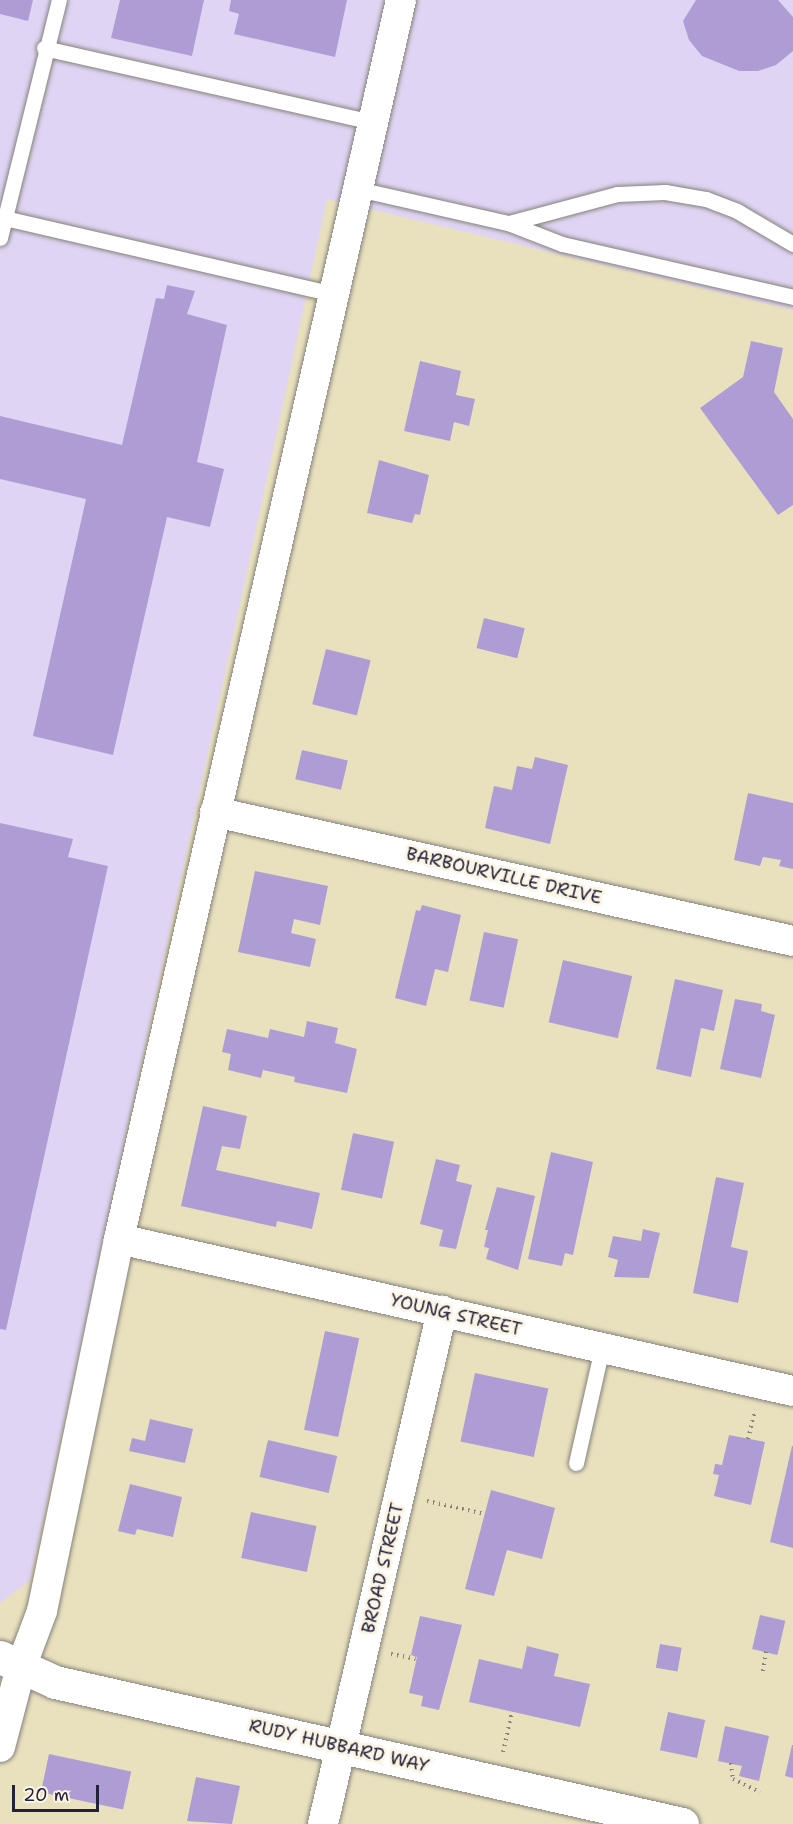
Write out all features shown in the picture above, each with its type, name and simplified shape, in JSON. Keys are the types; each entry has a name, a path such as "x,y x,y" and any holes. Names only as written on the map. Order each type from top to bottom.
{"street":[{"path":"0,1747 11,1662 42,1611 119,1239 401,0"},
{"name":"BARBOURVILLE DRIVE","path":"215,812 793,940"},
{"name":"YOUNG STREET","path":"119,1239 793,1391"},
{"name":"BROAD STREET","path":"323,1824 442,1311"},
{"name":"RUDY HUBBARD WAY","path":"11,1662 55,1682 682,1824"}],"lane":[{"path":"0,238 2,218 59,0"},
{"path":"45,48 373,122"},
{"path":"358,189 508,223 562,244 793,297"},
{"path":"508,223 617,194 665,192 705,199 737,211 793,244"},
{"path":"2,218 334,294"},
{"path":"576,1463 602,1348"}],"path":[{"path":"400,1494 485,1514"},
{"path":"763,1671 766,1651"},
{"path":"495,1782 512,1712"},
{"path":"731,1763 733,1779 760,1792"}],"shaded area":[{"path":"0,0 793,0 793,310 327,199 30,1580 0,1603"}],"building":[{"path":"0,0 33,0 28,21 0,14"},
{"path":"120,0 204,0 192,56 111,38"},
{"path":"231,0 347,0 335,57 234,34 239,14 229,11"},
{"path":"696,0 778,0 793,17 793,51 776,65 758,71 739,71 702,56 689,40 683,21"},
{"path":"167,285 195,291 187,314 227,325 197,462 224,469 210,527 167,517 113,755 33,736 86,499 0,479 0,416 122,445 156,298 164,299"},
{"path":"751,341 783,348 774,392 793,419 793,505 778,515 700,408 743,377"},
{"path":"420,361 461,371 456,395 475,399 469,426 454,422 450,441 404,431"},
{"path":"379,460 429,475 420,515 415,514 412,523 367,513"},
{"path":"484,618 525,628 517,658 477,648"},
{"path":"326,649 371,660 357,715 312,704"},
{"path":"302,750 348,761 341,790 295,779"},
{"path":"535,757 568,765 550,844 485,828 494,786 512,790 517,766 532,769"},
{"path":"748,793 793,803 793,869 779,866 781,860 763,857 760,866 734,860"},
{"path":"0,823 73,839 68,857 108,866 6,1330 0,1329"},
{"path":"255,871 328,886 320,925 294,919 291,933 316,939 310,967 238,952"},
{"path":"422,905 461,915 448,972 435,969 426,1006 395,998 416,910 420,911"},
{"path":"484,932 518,939 504,1008 469,1000"},
{"path":"563,960 632,976 618,1038 549,1022"},
{"path":"675,979 723,990 714,1031 701,1028 691,1077 656,1069"},
{"path":"735,999 762,1004 761,1011 775,1015 761,1078 720,1069"},
{"path":"307,1021 338,1028 335,1043 357,1049 347,1093 294,1082 295,1077 263,1070 261,1078 228,1070 231,1054 222,1052 227,1029 268,1038 270,1029 304,1037"},
{"path":"203,1106 247,1116 240,1149 222,1146 216,1170 320,1193 312,1229 277,1221 276,1227 181,1206"},
{"path":"353,1133 394,1142 382,1198 341,1190"},
{"path":"551,1152 593,1162 573,1255 565,1253 562,1266 528,1259"},
{"path":"436,1159 460,1165 456,1181 472,1185 456,1249 439,1246 443,1230 420,1224"},
{"path":"716,1177 744,1183 731,1247 748,1251 738,1303 693,1293"},
{"path":"497,1187 535,1196 518,1270 486,1259 489,1248 484,1247 488,1230 485,1230"},
{"path":"643,1229 660,1233 649,1278 614,1277 618,1260 608,1257 613,1236 641,1241"},
{"path":"325,1331 359,1338 338,1437 304,1430"},
{"path":"475,1373 548,1389 534,1457 460,1441"},
{"path":"150,1419 193,1429 185,1463 129,1451 132,1438 145,1441"},
{"path":"729,1435 765,1442 751,1505 714,1496 719,1475 713,1474 715,1464 722,1465"},
{"path":"268,1440 337,1456 329,1493 259,1477"},
{"path":"793,1446 793,1548 770,1542"},
{"path":"130,1484 182,1497 173,1537 137,1529 135,1535 118,1531"},
{"path":"491,1490 555,1508 542,1559 507,1550 494,1596 465,1589"},
{"path":"251,1512 317,1526 307,1572 241,1558"},
{"path":"760,1615 785,1621 777,1655 752,1649"},
{"path":"420,1616 462,1625 439,1710 421,1706 423,1696 409,1693 417,1657 411,1655"},
{"path":"660,1644 682,1648 677,1671 656,1668"},
{"path":"527,1646 559,1654 554,1676 590,1684 580,1727 469,1702 479,1659 522,1669"},
{"path":"668,1712 705,1720 697,1758 660,1750"},
{"path":"725,1726 769,1736 759,1781 739,1776 742,1766 718,1761"},
{"path":"793,1745 793,1778 785,1776"},
{"path":"49,1754 131,1771 123,1810 41,1792"},
{"path":"196,1777 240,1786 232,1824 187,1821"}]}
